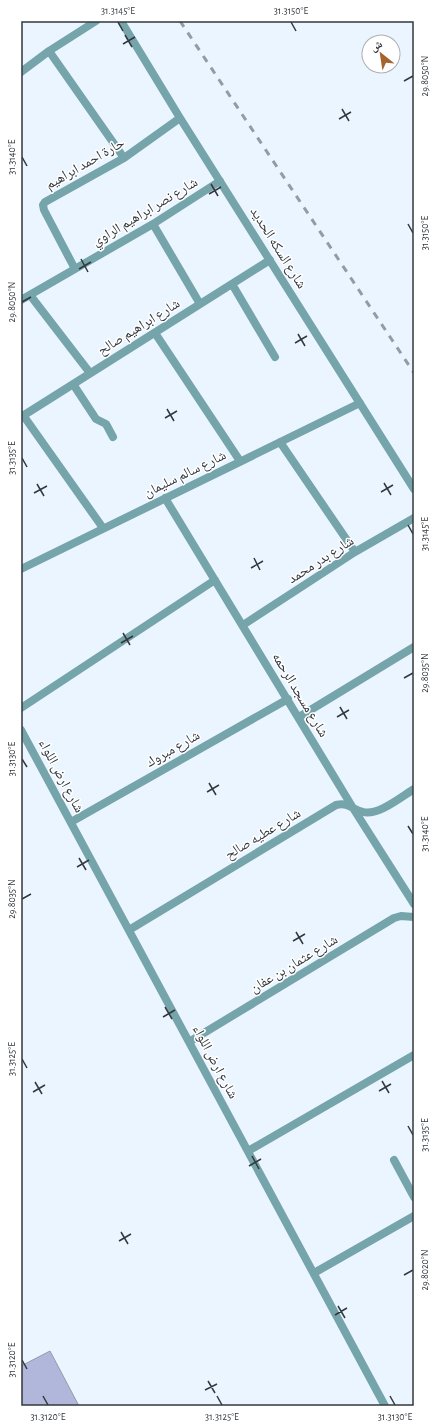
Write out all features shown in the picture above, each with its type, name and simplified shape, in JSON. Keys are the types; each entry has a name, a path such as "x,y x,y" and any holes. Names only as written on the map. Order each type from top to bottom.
{"street":[{"path":"21,72 49,51 96,21"},
{"name":"شارع السكه الحديد","path":"121,21 180,118 414,489"},
{"path":"49,51 124,158"},
{"name":"حارة احمد ابراهيم","path":"75,269 44,210 43,205 45,202 124,158 180,118"},
{"name":"شارع نصر ابراهيم الراوي","path":"21,300 153,224 220,181"},
{"path":"153,224 200,304"},
{"name":"شارع ابراهيم صالح","path":"22,416 270,260"},
{"path":"232,284 275,357"},
{"path":"30,295 90,373"},
{"path":"155,333 240,461"},
{"path":"73,384 96,420 106,424 113,436"},
{"name":"شارع سالم سليمان","path":"21,569 360,403"},
{"path":"22,416 103,528"},
{"path":"280,442 355,552"},
{"name":"شارع مسجد الرحمه","path":"165,498 353,808 414,904"},
{"name":"شارع بدر محمد","path":"243,625 355,552 414,518"},
{"path":"21,708 215,580"},
{"path":"299,717 414,647"},
{"name":"شارع مبروك","path":"71,822 288,699"},
{"name":"شارع ارض اللواء","path":"21,730 385,1406"},
{"name":"شارع عطيه صالح","path":"129,930 336,805 342,804 364,813 376,812 414,789"},
{"name":"شارع عثمان بن عفان","path":"189,1042 394,918 401,916 414,917"},
{"path":"248,1151 414,1055"},
{"path":"394,1160 414,1196"},
{"path":"314,1273 414,1216"}],"building":[{"path":"50,1351 79,1406 21,1406 21,1366"}],"railway":[{"path":"180,21 414,373"}]}
